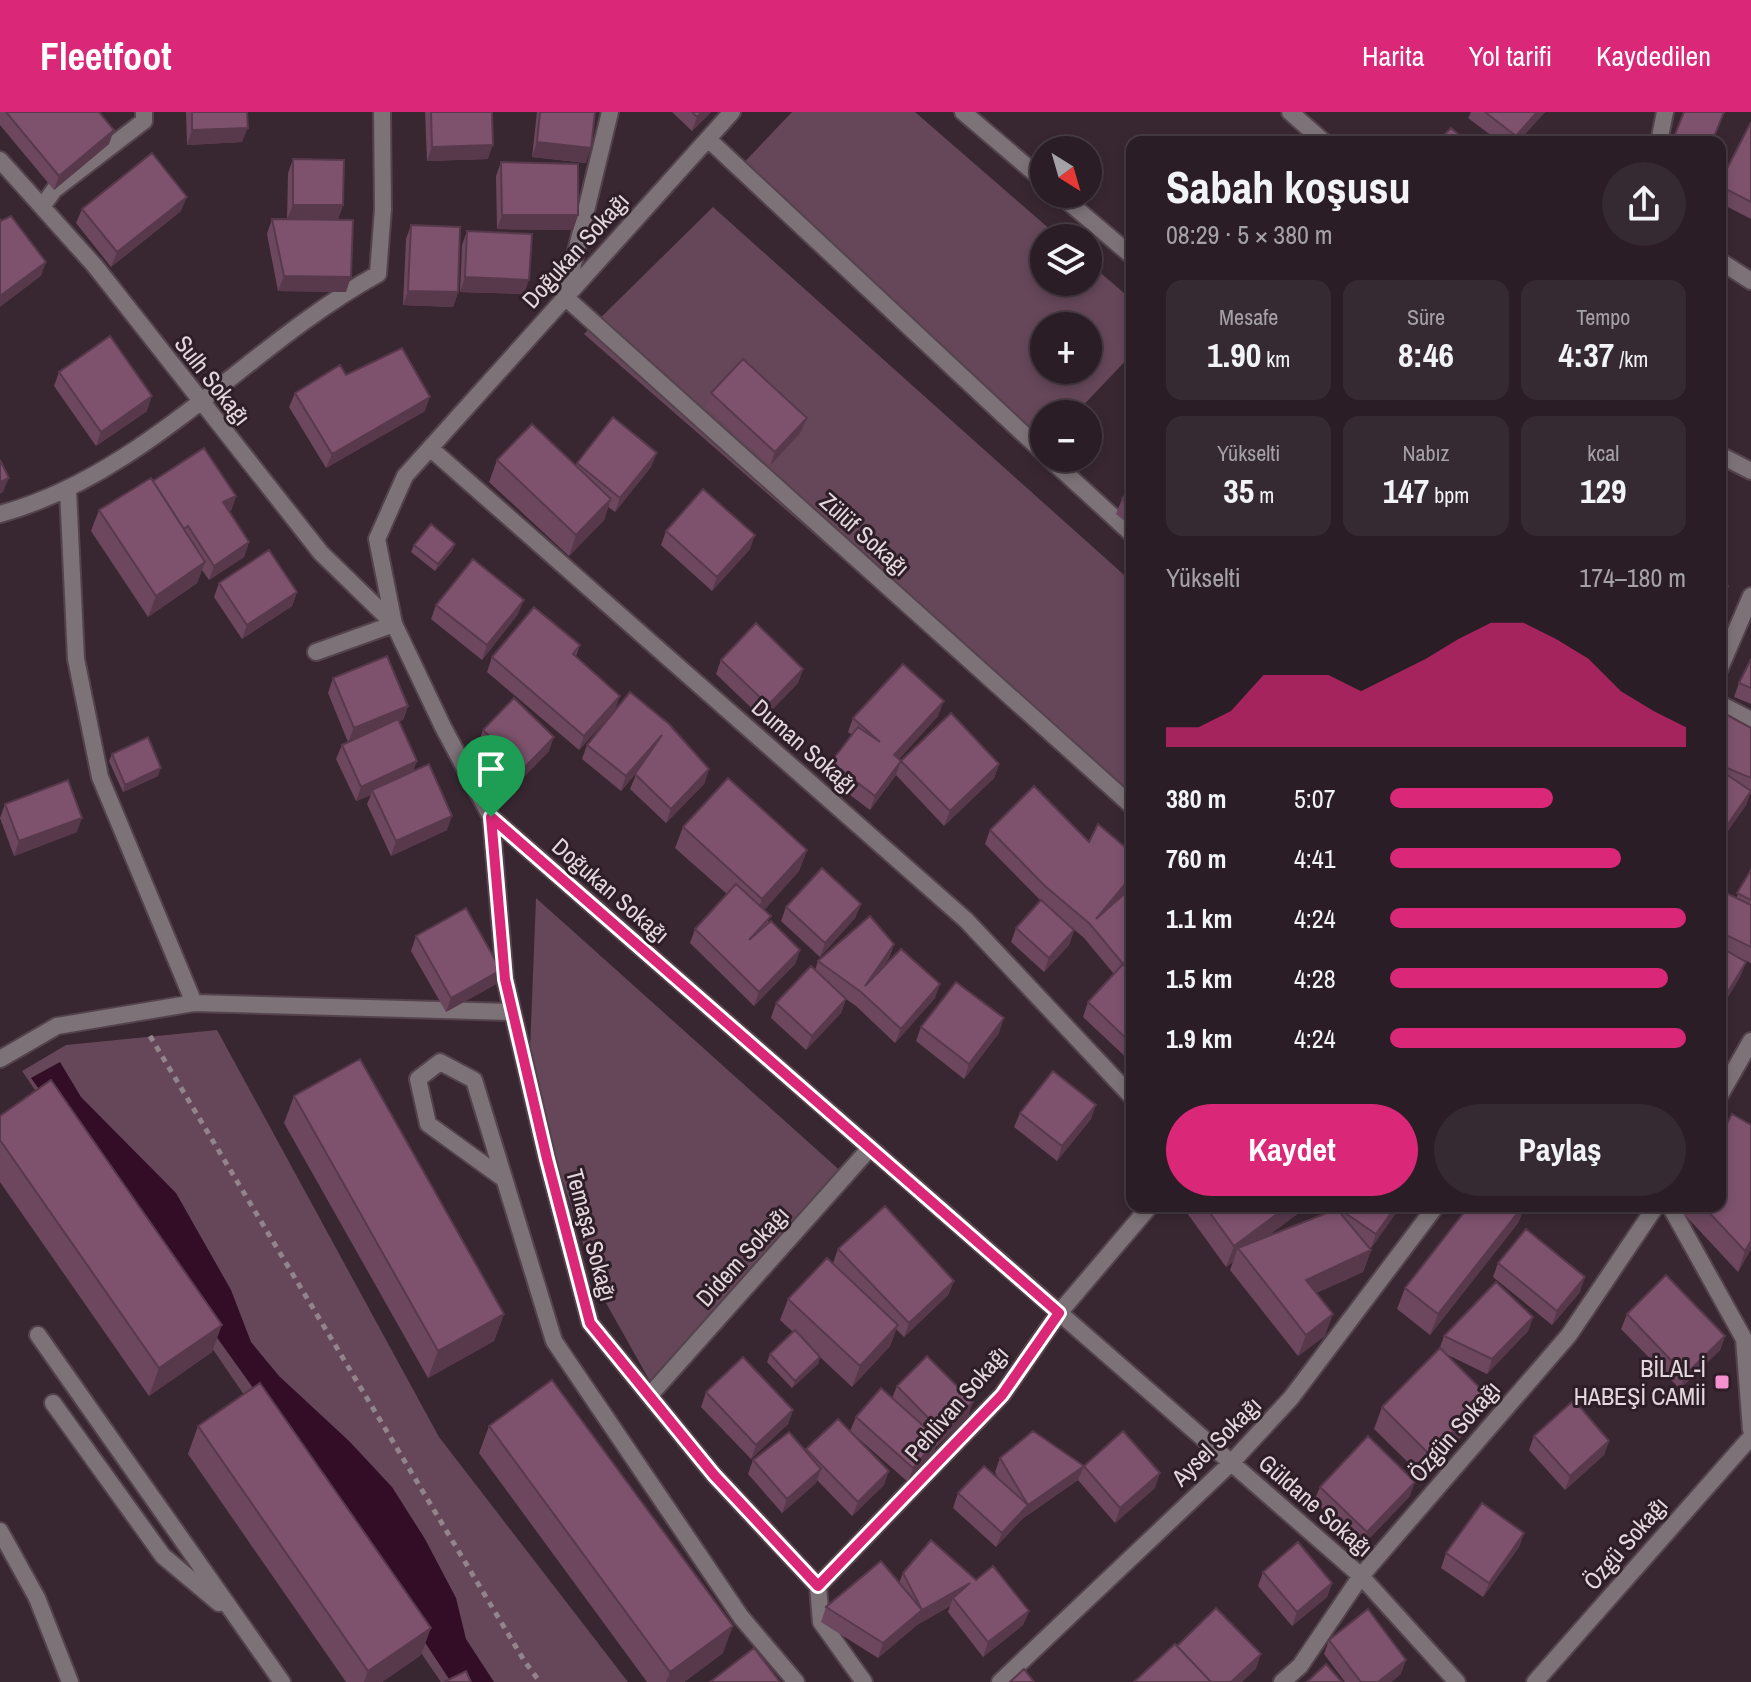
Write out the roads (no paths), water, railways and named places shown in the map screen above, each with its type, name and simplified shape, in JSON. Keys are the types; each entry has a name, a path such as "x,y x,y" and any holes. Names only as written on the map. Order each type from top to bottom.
{"street":[{"path":"42,207 54,190 144,121 144,112"},
{"path":"0,514 68,490 201,403 346,292 378,274 383,209 382,112"},
{"path":"565,297 610,112"},
{"name":"Doğukan Sokağı","path":"732,112 405,476 377,539 394,624 443,727 491,817 1059,1313"},
{"path":"963,112 1030,169"},
{"path":"1290,112 1317,136"},
{"path":"1650,112 1664,118"},
{"path":"708,139 1030,440"},
{"name":"Sulh Sokağı","path":"0,160 95,266 321,553 394,624"},
{"path":"1075,208 1126,251"},
{"path":"1726,265 1751,281"},
{"name":"Zülüf Sokağı","path":"565,297 1126,801"},
{"name":"Duman Sokağı","path":"430,448 966,920 1126,1091"},
{"path":"1726,458 1751,471"},
{"path":"1064,472 1126,529"},
{"path":"68,490 76,659 100,777 194,1003"},
{"path":"1726,654 1751,596"},
{"path":"316,652 394,624"},
{"path":"1726,707 1751,720"},
{"name":"Temaşa Sokağı","path":"491,817 505,979 590,1323 714,1475 818,1586"},
{"path":"0,1059 57,1026 194,1003 512,1012"},
{"path":"1726,1085 1751,1041"},
{"path":"504,1179 428,1124 418,1079 440,1062 474,1080 554,1341 741,1617 796,1682"},
{"name":"Didem Sokağı","path":"650,1395 870,1148"},
{"name":"Pehlivan Sokağı","path":"818,1586 1002,1395 1059,1313 1145,1212"},
{"name":"Aysel Sokağı","path":"1000,1682 1231,1463 1291,1398 1431,1212"},
{"name":"Özgün Sokağı","path":"1282,1682 1300,1666 1361,1576 1569,1335 1652,1212"},
{"path":"1673,1212 1744,1339 1751,1430"},
{"name":"Güldane Sokağı","path":"1059,1313 1361,1576 1457,1682"},
{"path":"38,1335 282,1682"},
{"path":"53,1403 163,1556 236,1617"},
{"name":"Özgü Sokağı","path":"1535,1682 1751,1437"},
{"path":"3,1541 37,1598 70,1682"},
{"path":"818,1586 821,1622 864,1682"}],"place":[{"name":"BİLAL-İ HABEŞİ CAMİİ","path":"1722,1382"}]}
